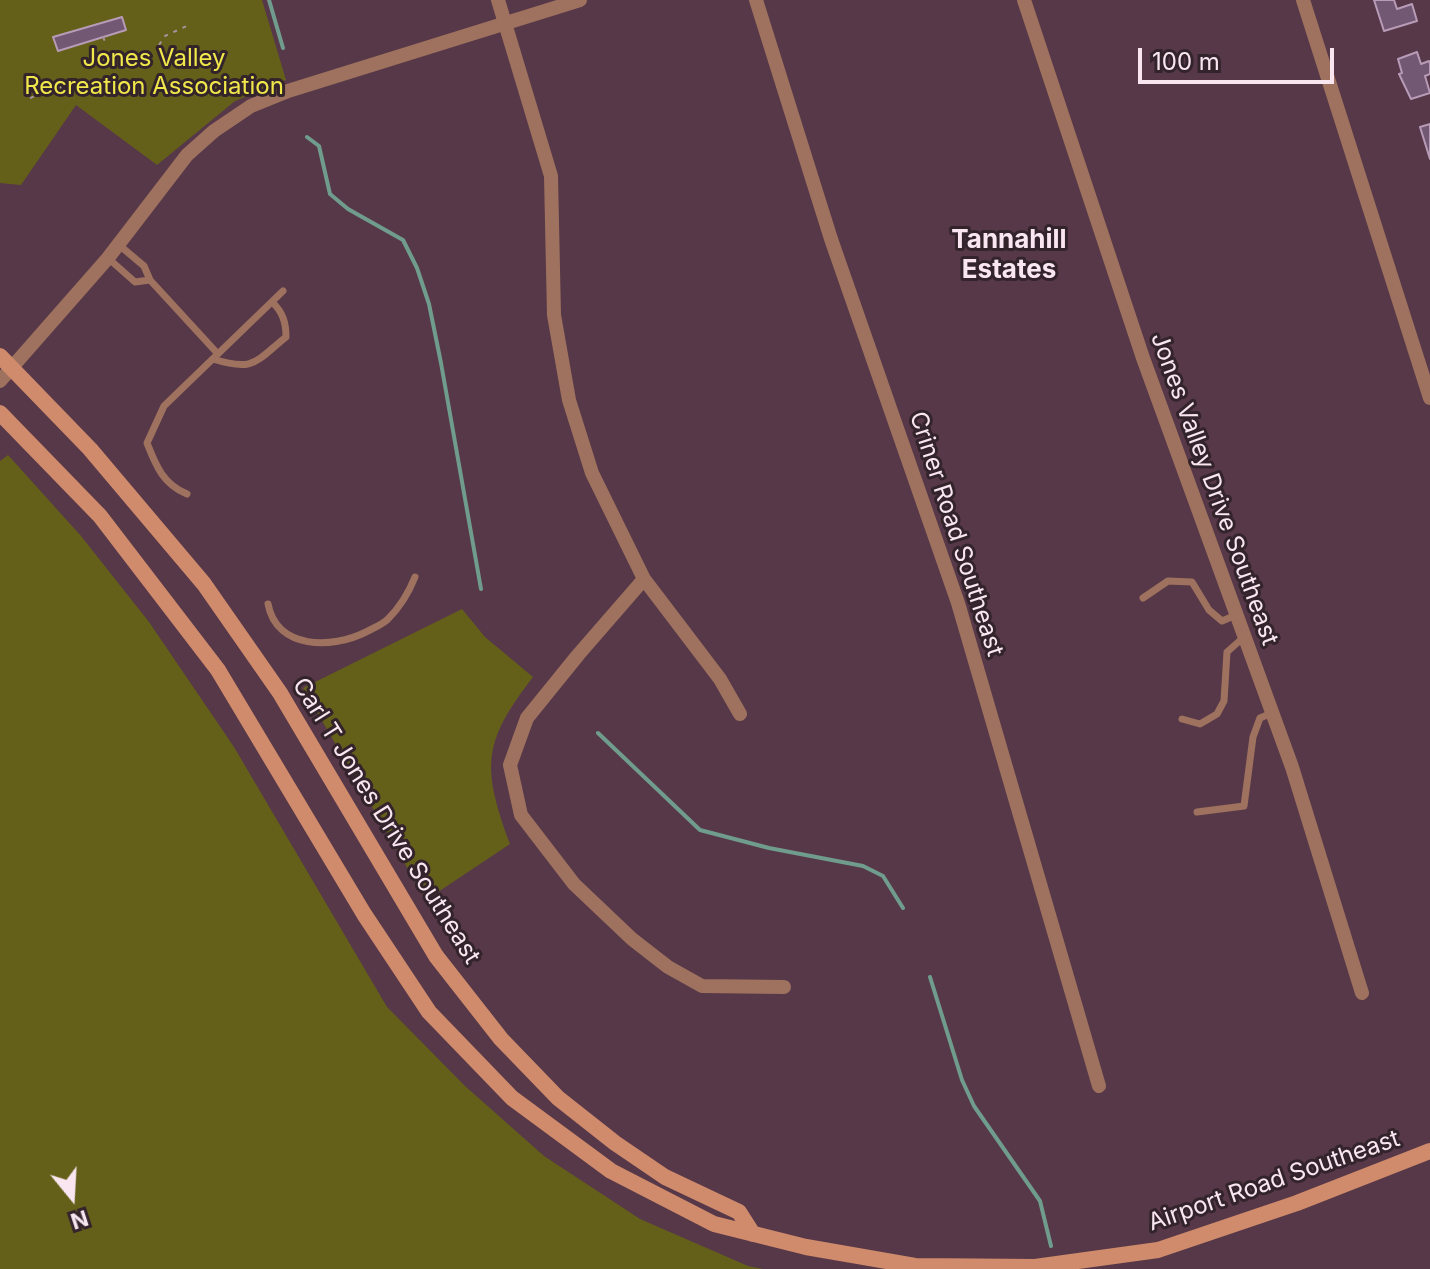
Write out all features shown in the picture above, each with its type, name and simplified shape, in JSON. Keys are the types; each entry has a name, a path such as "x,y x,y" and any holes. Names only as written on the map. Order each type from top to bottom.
{"main road":[{"name":"Carl T Jones Drive Southeast","path":"6,362 90,449 204,584 280,693 436,956 501,1039 558,1098 615,1143 665,1177 739,1212 753,1234"},
{"path":"0,413 100,516 218,670 364,914 429,1012 512,1098 611,1171 714,1224 753,1234"},
{"name":"Airport Road Southeast","path":"753,1234 806,1247 915,1266 1035,1267 1158,1250 1297,1203 1430,1151"}],"street":[{"path":"498,0 551,176 554,315 569,400 592,473 644,579 720,679 740,714"},
{"path":"0,381 6,362 108,258 187,155 214,131 251,106 288,91 580,0"},
{"name":"Criner Road Southeast","path":"756,0 831,239 958,603 1099,1086"},
{"name":"Jones Valley Drive Southeast","path":"1024,0 1143,358 1292,767 1362,993"},
{"path":"1303,0 1430,398"},
{"path":"644,579 527,718 510,765 521,815 574,884 632,939 668,967 702,986 784,987"}],"lane":[{"path":"119,245 144,266 150,280 216,357 244,367 254,364 286,337 286,323 279,308 272,302"},
{"path":"108,258 135,282 150,280"},
{"path":"187,494 172,487 156,467 147,443 164,406 283,291"},
{"path":"268,604 271,618 290,636 310,644 348,641 386,621 410,589 415,577"},
{"path":"1143,598 1168,581 1192,582 1209,610 1222,621 1236,615"},
{"path":"1182,719 1200,724 1217,714 1224,701 1227,652 1244,637"},
{"path":"1197,812 1244,806 1253,737 1260,718 1272,713"}],"path":[{"path":"159,45 165,36 191,24"},
{"path":"103,37 107,46"},
{"path":"30,98 67,85"}],"green space":[{"name":"Jones Valley Recreation Association","path":"0,0 262,0 286,80 235,101 157,165 76,105 21,185 0,183"},
{"path":"8,455 81,536 149,622 234,747 387,1007 465,1086 544,1156 640,1219 748,1266 763,1269 0,1269 0,461"},
{"path":"462,609 485,637 533,677 504,720 492,756 495,795 510,844 426,900 303,688"}],"building":[{"path":"1374,0 1394,0 1397,9 1412,4 1417,21 1384,31"},
{"path":"122,17 126,30 58,51 53,37"},
{"path":"1417,52 1421,64 1429,61 1430,64 1430,74 1425,76 1430,93 1411,99 1399,74 1402,73 1398,59"},
{"path":"1430,124 1430,159 1420,127"}],"waterway":[{"path":"269,0 283,48"},
{"path":"307,137 319,146 330,194 348,209 403,240 417,268 429,304 441,363 481,589"},
{"path":"598,733 700,830 769,848 863,866 883,876 903,908"},
{"path":"930,977 962,1080 974,1106 1040,1201 1051,1246"}],"district":[{"name":"Tannahill Estates","path":"1009,255"}]}
